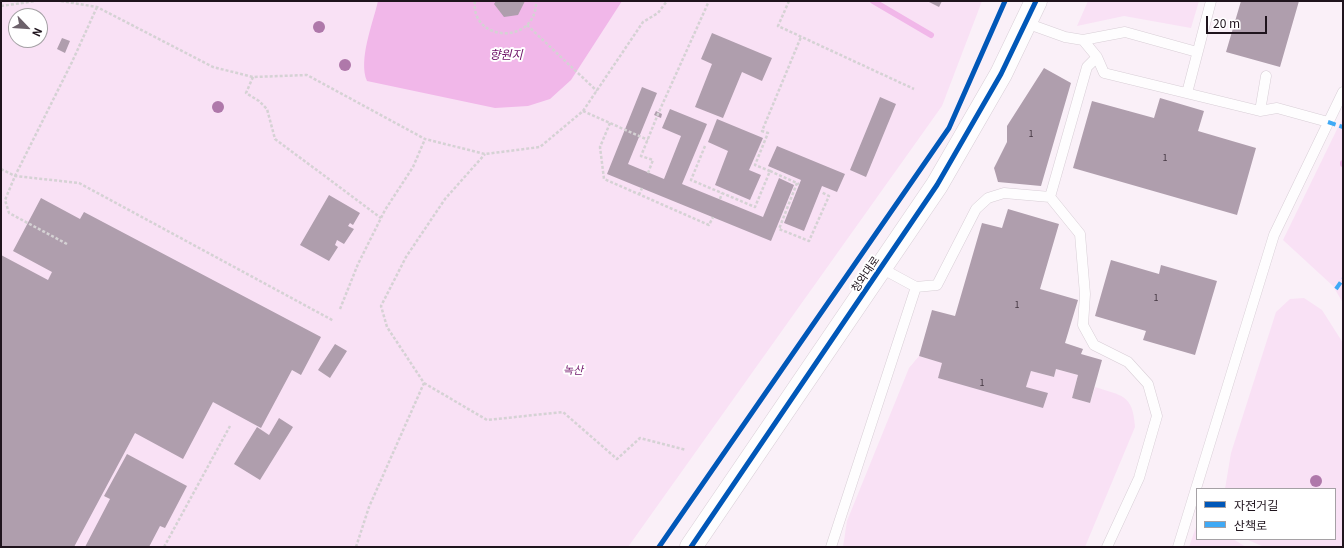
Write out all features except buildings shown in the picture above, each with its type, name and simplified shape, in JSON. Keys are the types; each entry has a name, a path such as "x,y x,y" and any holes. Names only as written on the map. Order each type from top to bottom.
{"street":[{"name":"청와대로","path":"691,547 937,185 1002,74 1036,1"}],"lane":[{"path":"1187,92 1211,1"},
{"path":"1026,23 1065,37 1083,40 1124,32 1198,52"},
{"path":"1083,40 1097,57 1104,73 1260,111 1277,108 1328,122"},
{"path":"1050,197 1087,67 1097,57"},
{"path":"1260,111 1266,76"},
{"path":"1196,488 1274,235 1343,92"},
{"path":"881,268 916,287 937,285 976,209 988,198 1004,193 1050,197 1080,234 1085,294 1083,325 1094,345 1128,362 1148,384 1157,416 1140,478 1107,547"},
{"path":"831,547 916,287"},
{"path":"1178,547 1196,488"}],"path":[{"path":"1,6 36,1"},
{"path":"61,1 97,7 213,67 253,77 307,75 425,139 485,154 540,147 583,112 643,22 658,13 667,1"},
{"path":"475,1 476,14 489,30 509,34 519,31 527,25 533,17 536,1"},
{"path":"648,173 653,160 642,156 709,1"},
{"path":"789,1 778,26 914,89"},
{"path":"67,244 8,213 5,200 15,176 97,7"},
{"path":"527,25 597,91"},
{"path":"801,37 762,131 768,133 755,165 798,183 779,228 808,241 829,196 821,192"},
{"path":"253,77 246,93 259,101 267,109 274,140 381,218"},
{"path":"583,112 648,140"},
{"path":"610,123 600,147 604,179 709,225 712,217"},
{"path":"340,309 358,264 381,218 393,196 413,167 425,139"},
{"path":"705,146 691,180 722,193 756,206 770,171"},
{"path":"485,154 445,199 406,257 381,306 387,327 424,383 487,420 563,412 617,459 640,438 686,450"},
{"path":"1,169 15,176 79,183 334,321"},
{"path":"639,195 642,188"},
{"path":"720,199 722,193"},
{"path":"356,547 369,507 424,383"},
{"path":"164,547 230,426"}],"green space":[{"name":"녹산","path":"1,1 982,1 942,106 628,547 1,547"},
{"path":"1088,1 1199,1 1191,28 1124,16 1077,26"},
{"path":"1343,117 1343,303 1333,286 1283,240"},
{"path":"1304,298 1322,310 1343,343 1343,547 1264,547 1248,540 1336,540 1336,488 1225,488 1231,453 1276,312 1290,299"},
{"path":"919,356 1026,387 1031,371 1054,377 1056,369 1078,375 1072,398 1090,403 1095,387 1119,395 1129,402 1134,416 1135,427 1085,547 843,547 847,521 909,368"},
{"path":"1196,527 1196,540 1235,540 1246,547 1189,547"}],"water":[{"name":"향원지","path":"378,1 622,1 571,80 550,99 528,106 495,108 367,81 364,63 365,52"}],"waterway":[{"path":"873,1 931,35"}],"marked path":[{"path":"1328,122 1343,127"},
{"path":"1336,289 1343,279"}],"cycle path":[{"path":"659,547 949,128 1005,1"},
{"path":"691,547 937,185 1001,74 1036,1"}]}
